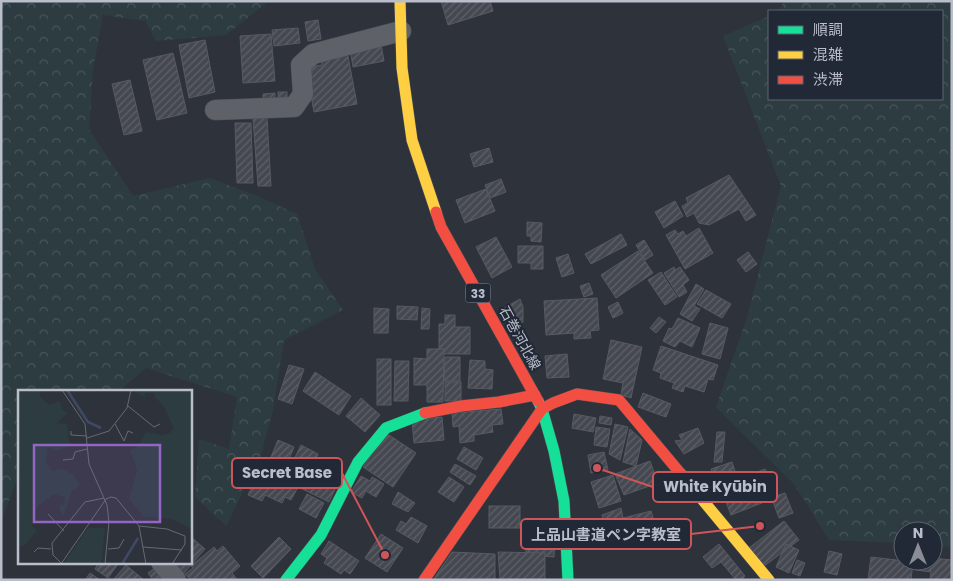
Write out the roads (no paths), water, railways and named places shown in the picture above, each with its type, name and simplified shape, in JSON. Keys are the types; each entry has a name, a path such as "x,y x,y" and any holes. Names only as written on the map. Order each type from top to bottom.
{"street":[{"name":"石巻河北線","path":"400,1 402,68 412,140 441,227 542,409 554,451 564,501 568,580"},
{"path":"216,110 294,107 303,94 301,65 312,54 401,31"},
{"path":"424,580 542,409 553,402 578,394 619,400 769,580"},
{"path":"286,580 321,535 358,462 386,428 402,420 427,412 535,395"},
{"path":"163,564 176,580"}],"place":[{"name":"White Kyūbin","path":"597,468"},
{"name":"上品山書道ペン字教室","path":"760,526"},
{"name":"Secret Base","path":"385,555"}]}
